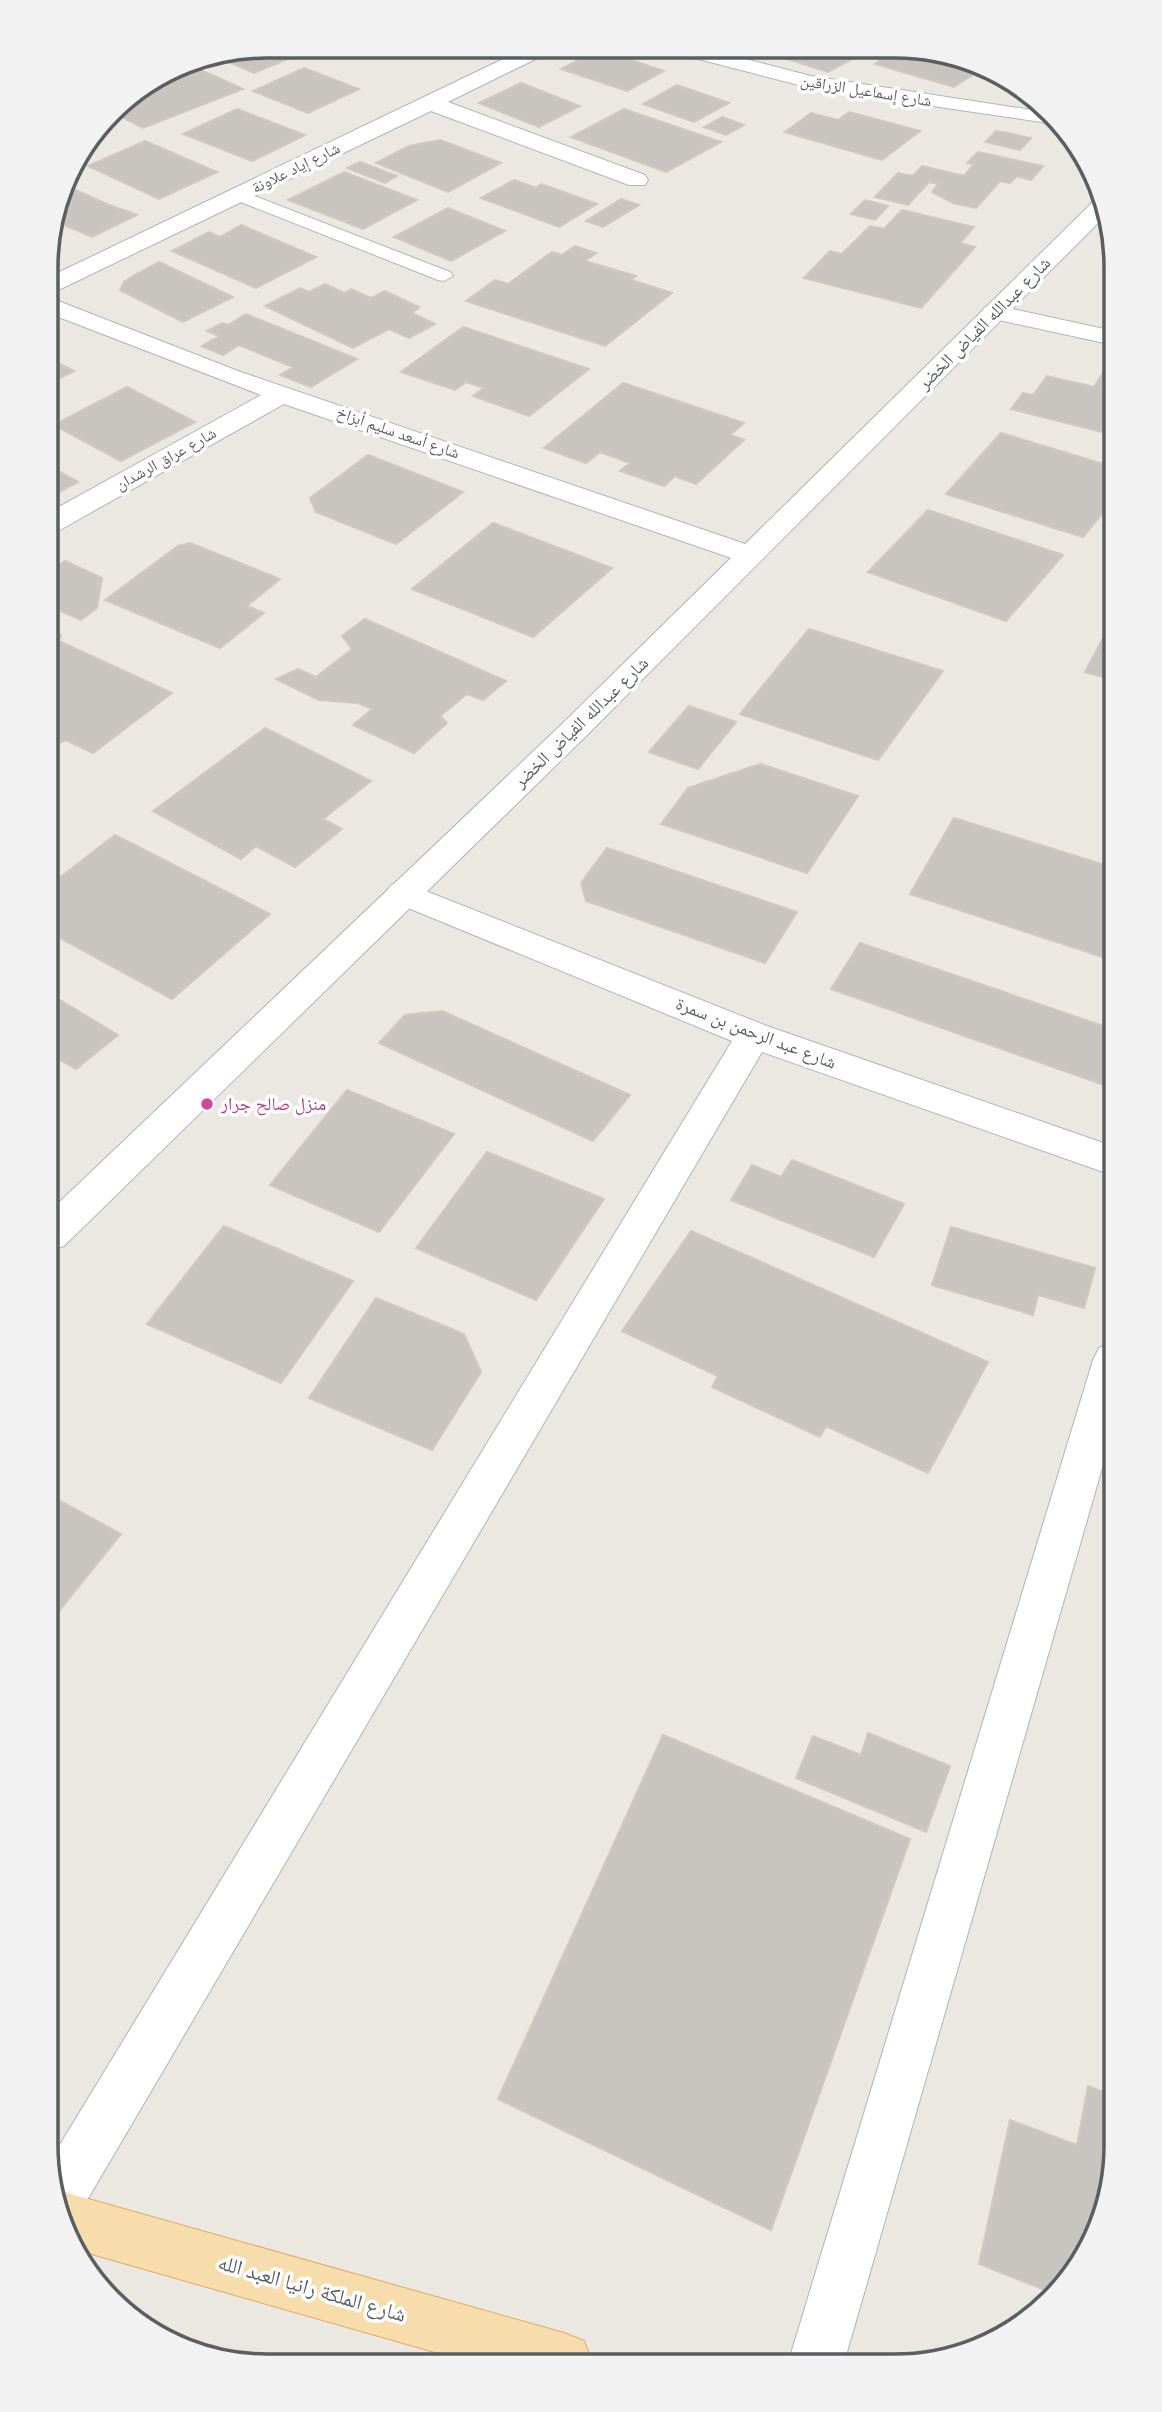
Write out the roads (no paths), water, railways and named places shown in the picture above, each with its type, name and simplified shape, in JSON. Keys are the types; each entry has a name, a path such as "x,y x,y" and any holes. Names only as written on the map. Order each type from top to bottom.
{"main road":[{"name":"شارع الملكة رانيا العبد الله","path":"73,2222 539,2354"}],"street":[{"name":"شارع إياد علاونة","path":"58,283 522,58"},
{"name":"شارع إسماعيل الزراقين","path":"717,58 810,82 1041,118"},
{"path":"430,103 637,180"},
{"name":"شارع عبدالله الفياض الخضر","path":"58,1227 573,731 1096,211"},
{"name":"شارع أسعد سليم أبزاخ","path":"58,308 172,354 750,555"},
{"path":"993,312 1104,336"},
{"name":"شارع عراق الرشدان","path":"58,519 284,393"},
{"name":"شارع عبد الرحمن بن سمرة","path":"403,893 754,1035 1104,1158"},
{"path":"63,2190 754,1035"},
{"path":"819,2354 1104,1390"}],"lane":[{"path":"239,195 444,275"}],"place":[{"name":"منزل صالح جرار","path":"207,1104"}]}
